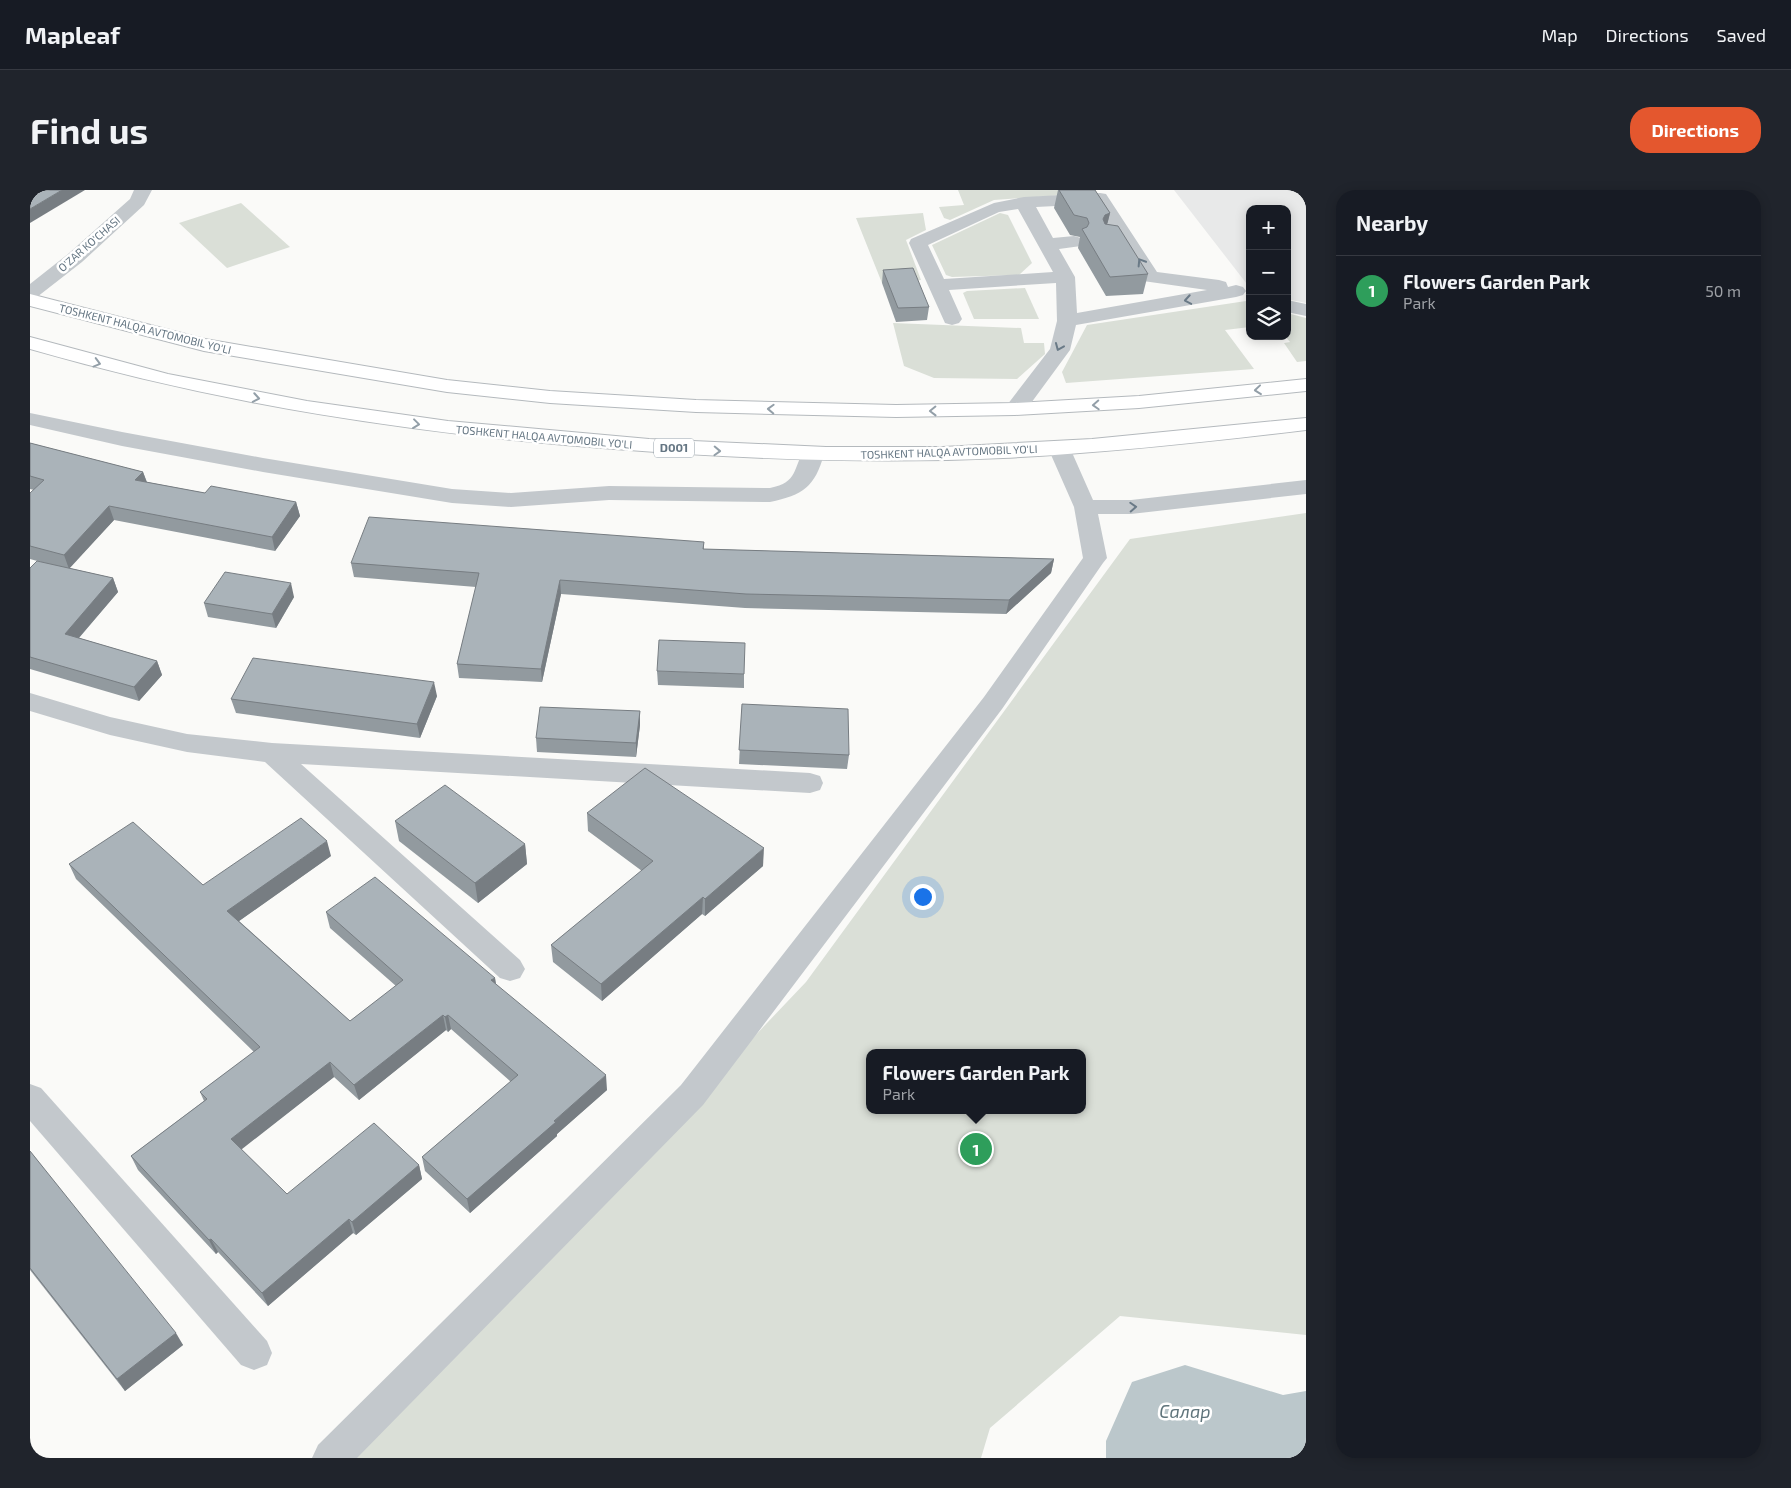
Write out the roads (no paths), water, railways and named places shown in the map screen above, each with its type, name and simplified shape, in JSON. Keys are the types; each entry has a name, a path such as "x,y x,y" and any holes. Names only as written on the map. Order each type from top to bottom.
{"highway":[{"name":"TOSHKENT HALQA AVTOMOBIL YO'LI","path":"30,300 204,345 447,386 550,397 796,410 896,411 1016,409 1139,402 1306,386"},
{"name":"TOSHKENT HALQA AVTOMOBIL YO'LI","path":"30,343 148,376 216,391 393,421 481,432 686,449 812,454 938,454 1156,441 1306,424"}],"street":[{"name":"O'ZAR KO'CHASI","path":"30,293 76,258 138,201 143,190"},
{"path":"952,319 918,243 994,208 1024,202 1100,198 1118,239 1150,277 1218,286 1243,293"},
{"path":"1016,409 1060,350 1067,321 1065,277 1024,202"},
{"path":"1047,244 1074,242"},
{"path":"938,285 1065,277"},
{"path":"1067,321 1243,293"},
{"path":"1291,307 1306,310"},
{"path":"30,419 122,439 263,465 452,496 511,500 609,492 770,495 786,492 797,485 808,473 812,454"},
{"path":"331,1458 692,1095 993,703 1095,558 1085,507 1059,448"},
{"path":"1085,507 1132,507 1306,487"},
{"path":"30,702 110,726 187,743 272,753 810,783"},
{"path":"272,753 510,968"},
{"path":"30,1098 254,1353"}],"water":[{"name":"Салар","path":"1185,1365 1283,1395 1306,1391 1306,1458 1106,1458 1106,1441 1132,1382"}],"place":[{"name":"Flowers Garden Park","path":"976,1149"}]}
